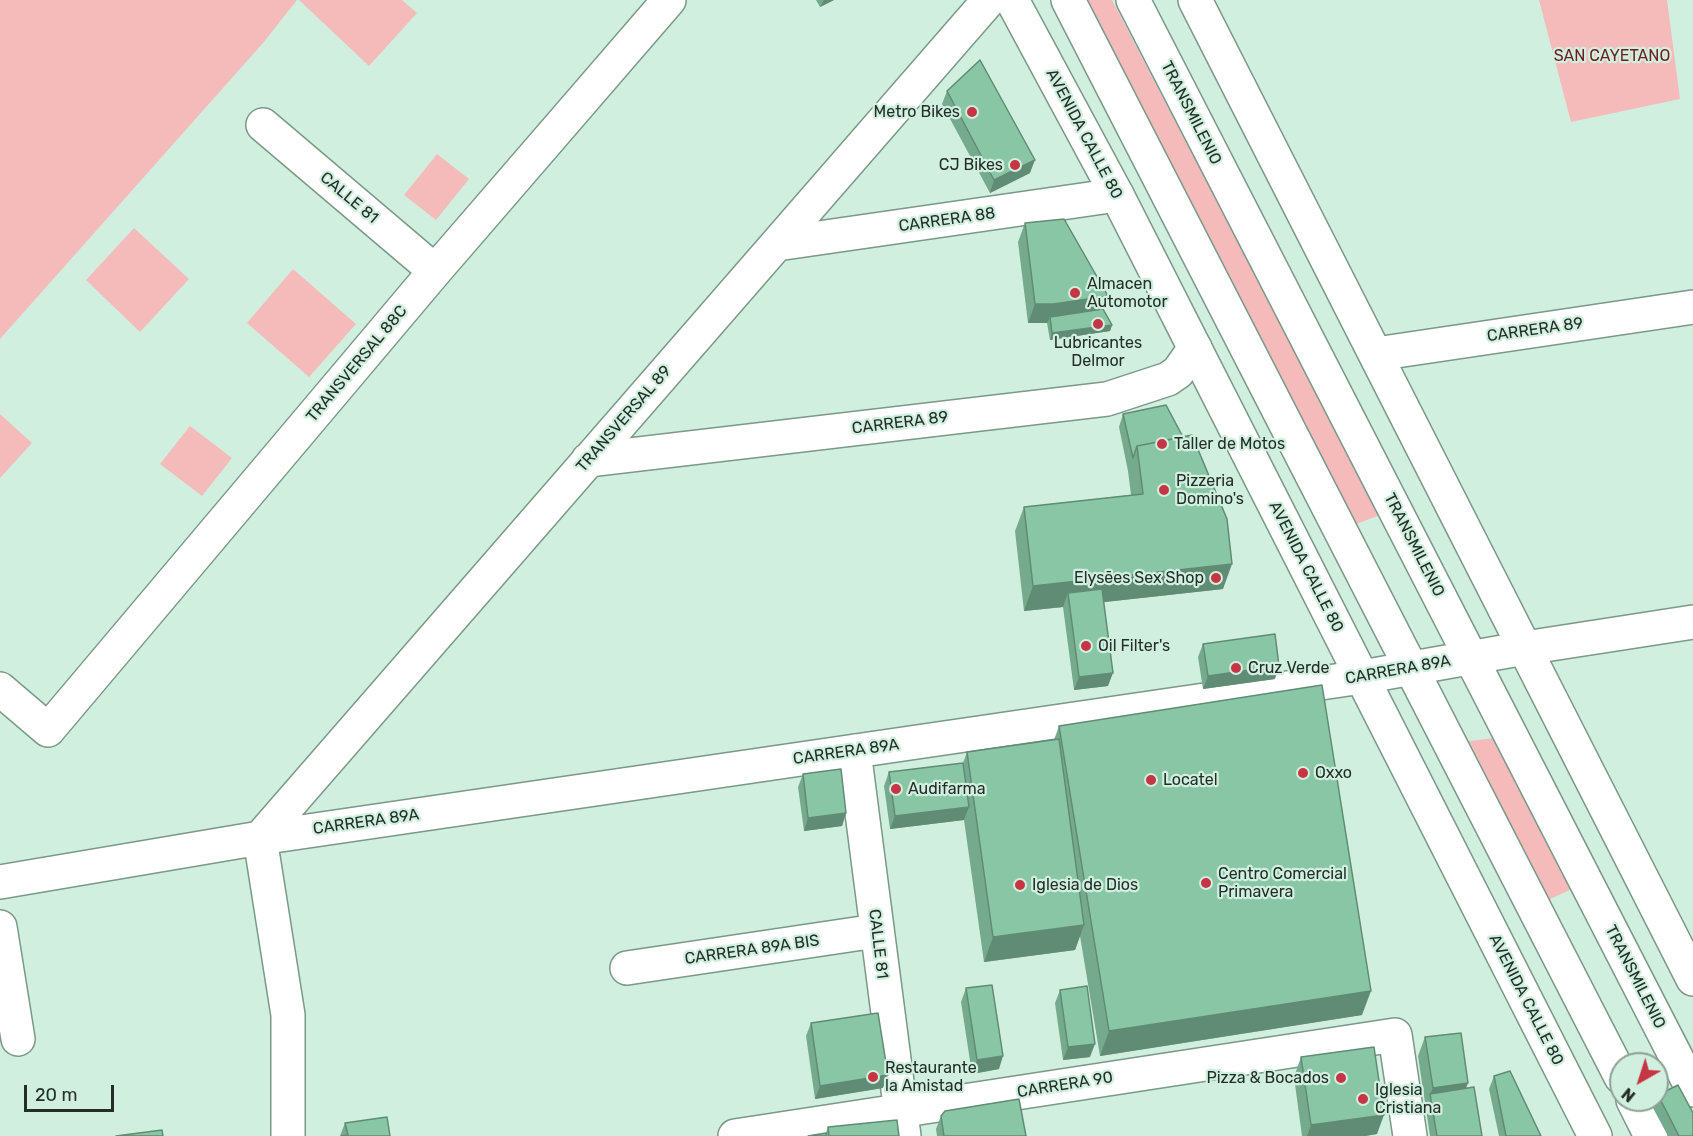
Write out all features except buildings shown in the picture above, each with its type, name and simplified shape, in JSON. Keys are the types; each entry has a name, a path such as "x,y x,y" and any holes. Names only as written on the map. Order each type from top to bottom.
{"main road":[{"name":"TRANSVERSAL 88C","path":"0,689 48,730 435,271 669,0"},
{"name":"TRANSVERSAL 89","path":"260,838 988,0"},
{"name":"AVENIDA CALLE 80","path":"1012,0 1118,195 1595,1136"},
{"path":"1068,0 1609,1054"},
{"name":"TRANSMILENIO","path":"1133,0 1693,1090"},
{"path":"1195,0 1693,979"},
{"name":"CALLE 81","path":"263,125 435,271"},
{"name":"CARRERA 88","path":"777,244 1118,195"},
{"name":"CARRERA 89","path":"1376,354 1693,307"},
{"name":"CARRERA 89","path":"588,460 1107,399 1168,379 1178,372 1195,348"},
{"name":"CARRERA 89A","path":"0,882 260,838 1362,677 1525,648 1693,622"},
{"name":"CALLE 81","path":"854,751 902,1123"},
{"path":"260,838 288,1015 288,1136"},
{"path":"0,927 18,1039"},
{"name":"CARRERA 89A BIS","path":"627,968 876,931"},
{"name":"CARRERA 90","path":"735,1136 902,1123 1395,1035 1410,1136"},
{"path":"1639,1112 1651,1136"}],"green space":[{"path":"0,0 297,0 263,43 0,339"},
{"path":"299,0 402,0 417,13 369,66"},
{"path":"1082,0 1112,0 1380,515 1351,526"},
{"name":"SAN CAYETANO","path":"1539,0 1667,0 1680,99 1571,122"},
{"path":"437,154 469,179 436,220 404,195"},
{"path":"134,228 189,279 140,332 86,280"},
{"path":"293,269 356,324 309,377 247,323"},
{"path":"0,414 32,443 0,478"},
{"path":"190,426 232,458 202,496 160,464"},
{"path":"1495,738 1572,889 1548,900 1469,741"}],"place":[{"name":"Metro Bikes","path":"972,112"},
{"name":"CJ Bikes","path":"1015,165"},
{"name":"Almacen Automotor","path":"1075,293"},
{"name":"Lubricantes Delmor","path":"1098,324"},
{"name":"Taller de Motos","path":"1162,444"},
{"name":"Pizzeria Domino's","path":"1164,490"},
{"name":"Elysēes Sex Shop","path":"1216,578"},
{"name":"Oil Filter's","path":"1086,646"},
{"name":"Cruz Verde","path":"1236,668"},
{"name":"Oxxo","path":"1303,773"},
{"name":"Locatel","path":"1151,780"},
{"name":"Audifarma","path":"896,789"},
{"name":"Centro Comercial Primavera","path":"1206,883"},
{"name":"Iglesia de Dios","path":"1020,885"},
{"name":"Restaurante la Amistad","path":"873,1077"},
{"name":"Pizza & Bocados","path":"1341,1078"},
{"name":"Iglesia Cristiana","path":"1363,1099"}]}
